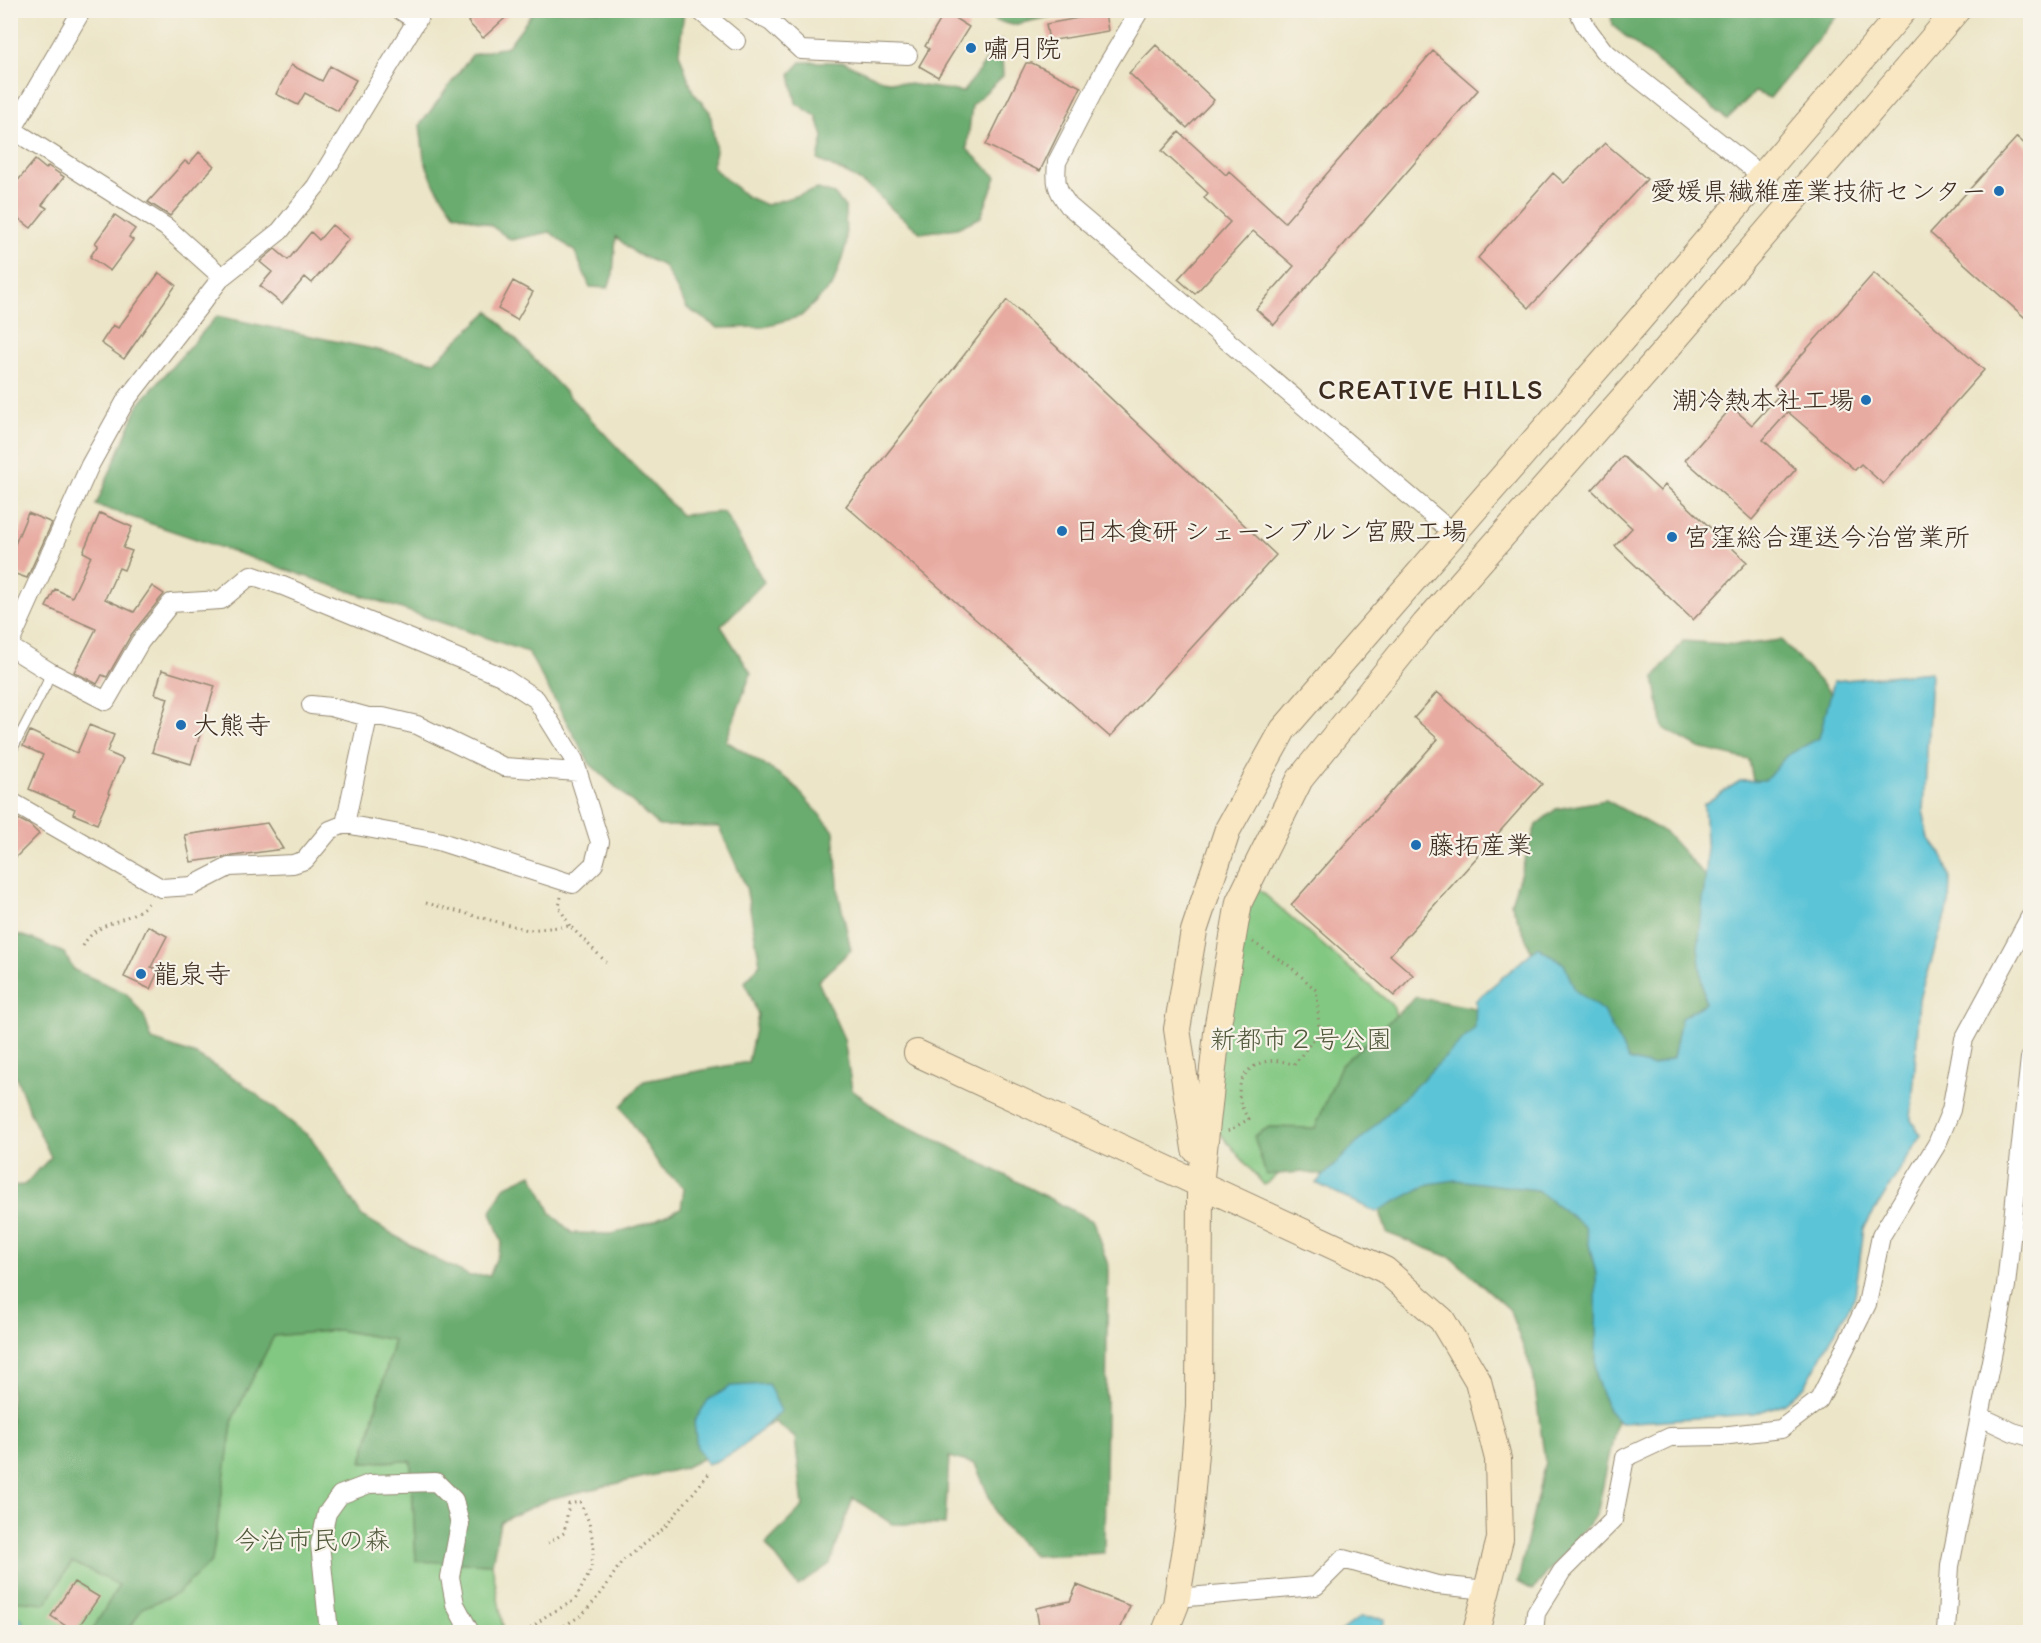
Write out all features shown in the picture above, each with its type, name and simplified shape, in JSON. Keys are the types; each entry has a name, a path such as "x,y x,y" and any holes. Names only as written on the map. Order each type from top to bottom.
{"street":[{"path":"82,10 11,130 166,227 222,277"},
{"path":"10,801 161,888 192,886 229,867 293,864 305,860 330,831 345,824 438,841 573,884 594,864 600,842 574,760 536,699 501,676 283,586 251,575 221,600 171,603 140,642 106,701 50,672 10,645 90,465 126,400 222,277 280,231 316,186 420,16 400,10"},
{"path":"699,10 736,41"},
{"path":"749,10 771,22 801,50 908,55"},
{"path":"1140,10 1106,67 1058,162 1056,178 1058,192 1078,214 1453,533"},
{"path":"1578,10 1586,27 1603,50 1762,176"},
{"path":"1200,1185 1177,1029 1194,931 1228,829 1283,730 1904,10"},
{"path":"1165,1632 1177,1598 1189,1523 1199,1407 1200,1185 1218,1024 1239,902 1300,779 1425,624 1662,354 1957,10"},
{"path":"311,705 331,706 368,717 383,717 417,725 504,767 578,772"},
{"path":"345,824 368,717"},
{"path":"1534,1632 1536,1613 1562,1571 1613,1520 1625,1458 1670,1437 1720,1436 1781,1429 1819,1400 1868,1304 1881,1236 1937,1144 1951,1110 1964,1039 2031,917"},
{"path":"918,1053 1385,1270 1442,1320 1478,1381 1497,1460 1500,1539 1479,1630"},
{"path":"1946,1632 1950,1566 2006,1286 2031,1058"},
{"path":"1981,1417 2013,1432 2031,1437"},
{"path":"329,1632 320,1544 327,1513 340,1495 369,1484 424,1482 436,1482 454,1500 460,1524 450,1577 455,1604 470,1632"},
{"path":"1177,1598 1316,1586 1343,1558 1437,1585 1487,1590"}],"lane":[{"path":"10,754 46,685 50,672"}],"path":[{"path":"564,882 559,907 570,926 606,962"},
{"path":"83,946 88,936 114,921 142,911 161,888"},
{"path":"426,903 528,930 570,926"},
{"path":"1204,1143 1249,1119 1242,1110 1239,1097 1242,1079 1248,1069 1264,1061 1282,1060 1294,1065 1319,1032 1317,991 1291,967 1234,930"},
{"path":"554,1632 582,1615 603,1591 622,1561 665,1527 711,1471"},
{"path":"526,1632 546,1616 575,1600 591,1570 594,1547 589,1522 580,1502 569,1504 564,1533 548,1543"}],"green space":[{"path":"1611,10 1841,11 1770,98 1755,92 1727,119 1612,25"},
{"path":"534,11 684,11 679,53 693,92 710,112 716,151 712,167 746,196 766,205 818,189 834,194 845,207 846,246 833,285 801,316 763,327 718,328 687,308 664,266 635,253 616,237 613,274 608,288 590,287 575,252 550,232 511,240 490,225 454,213 434,184 424,159 420,125 472,55 508,46"},
{"path":"983,11 1075,11 1013,25 997,21"},
{"path":"1001,41 1003,76 972,105 967,149 996,177 981,217 957,228 921,233 873,190 850,175 818,160 823,137 817,117 796,103 790,74 801,62 844,62 882,80 963,92"},
{"path":"489,311 681,515 724,512 764,582 721,626 751,673 726,741 790,781 834,831 839,896 851,950 818,981 844,1039 852,1090 895,1121 929,1136 1093,1221 1108,1265 1104,1553 1034,1556 1000,1522 975,1464 949,1457 945,1525 892,1524 853,1498 830,1564 798,1586 766,1544 803,1506 795,1438 775,1422 684,1468 549,1499 500,1522 492,1564 416,1561 411,1461 362,1462 394,1340 338,1330 274,1336 233,1418 212,1561 176,1594 142,1608 128,1632 91,1632 119,1585 72,1562 46,1603 11,1600 11,1186 24,1185 51,1157 30,1113 11,1063 11,933 33,939 64,953 74,970 126,993 144,1016 152,1040 196,1055 241,1082 311,1138 362,1216 429,1256 470,1276 490,1275 502,1243 491,1212 504,1187 532,1174 551,1213 572,1233 612,1234 651,1222 681,1208 684,1188 660,1166 621,1106 644,1081 748,1062 758,1015 745,982 760,964 746,887 719,827 659,826 590,764 528,652 96,505 139,404 217,316 434,362"},
{"path":"1781,640 1853,717 1618,1214 1631,1354 1597,1514 1533,1590 1518,1582 1545,1462 1533,1373 1509,1309 1452,1258 1387,1233 1371,1183 1301,1172 1266,1175 1254,1136 1269,1127 1315,1128 1341,1065 1416,997 1513,1015 1545,984 1511,903 1536,825 1556,809 1606,800 1666,833 1724,897 1758,805 1749,760 1699,748 1663,728 1654,678 1683,641 1739,645"},
{"name":"新都市２号公園","path":"1254,885 1393,1006 1404,1044 1304,1156 1264,1185 1206,1117"},
{"name":"今治市民の森","path":"338,1330 394,1340 362,1462 411,1461 416,1560 492,1564 504,1632 11,1632 10,1418 213,1550 233,1418 274,1335"}],"water":[{"path":"1931,672 1924,811 1930,840 1942,855 1950,877 1949,903 1920,999 1911,1120 1921,1135 1864,1228 1855,1296 1805,1386 1785,1403 1754,1414 1620,1423 1608,1410 1596,1378 1596,1274 1585,1227 1537,1190 1456,1180 1429,1184 1376,1212 1316,1183 1475,1028 1476,1000 1538,947 1564,964 1575,990 1603,1011 1629,1060 1652,1066 1673,1058 1681,1018 1705,1003 1698,948 1707,860 1704,804 1740,781 1766,780 1786,756 1819,738 1834,681"},
{"path":"768,1384 781,1411 738,1449 707,1464 697,1448 694,1422 708,1400 731,1386"},
{"path":"10,1614 22,1620 23,1632 11,1632"},
{"path":"1360,1617 1385,1619 1381,1632 1340,1632"}],"building":[{"path":"480,10 514,10 483,38 468,22"},
{"path":"945,12 969,27 938,77 919,66 929,49 925,46"},
{"path":"1105,13 1108,31 1049,41 1046,24"},
{"path":"1156,45 1214,100 1187,128 1129,73"},
{"path":"1433,51 1478,90 1274,325 1256,309 1294,266 1253,231 1195,294 1178,279 1230,222 1204,198 1208,193 1162,151 1179,132 1226,175 1229,171 1285,222"},
{"path":"1026,63 1032,63 1081,87 1040,171 986,145"},
{"path":"291,65 322,81 330,66 356,80 338,111 305,93 298,105 276,94"},
{"name":"愛媛県繊維産業技術センター","path":"2017,137 2031,150 2031,323 1930,233"},
{"path":"1605,143 1647,179 1529,308 1478,258 1553,173 1564,183"},
{"path":"199,152 214,166 170,216 148,202 185,161 189,164"},
{"path":"35,160 46,169 48,166 64,177 42,205 47,208 31,228 10,212 10,190"},
{"path":"115,215 135,229 129,237 133,240 110,271 90,257 98,245 95,243"},
{"path":"332,225 349,239 312,283 305,277 282,304 260,286 272,272 260,262 263,259 275,249 288,260 311,232 319,240"},
{"path":"159,273 176,285 124,359 101,343 113,325 118,328"},
{"name":"潮冷熱本社工場","path":"1874,273 1984,370 1883,484 1861,464 1855,470 1788,412 1763,440 1796,469 1752,520 1685,460 1732,407 1752,425 1781,393 1774,386"},
{"path":"513,281 533,292 517,320 498,309"},
{"name":"日本食研 シェーンブルン宮殿工場","path":"1007,300 1276,555 1110,737 846,506"},
{"name":"宮窪総合運送今治営業所","path":"1623,456 1660,491 1665,485 1747,562 1693,620 1615,546 1632,528 1592,490"},
{"path":"28,513 52,523 27,578 10,572 10,556"},
{"path":"100,513 132,527 123,548 132,551 124,570 119,568 105,599 134,612 152,586 164,594 131,635 107,677 102,675 97,684 74,672 96,629 46,607 55,589 72,597 91,556 83,552"},
{"name":"大熊寺","path":"162,670 215,686 191,764 152,752 168,698 155,694"},
{"name":"藤拓産業","path":"1437,692 1542,784 1390,955 1413,975 1394,996 1291,905 1438,739 1414,718"},
{"path":"89,725 114,735 107,752 123,759 97,824 73,814 75,809 29,789 43,755 23,746 30,731 77,753"},
{"path":"14,817 30,825 39,834 10,863 10,821"},
{"path":"267,823 283,849 191,862 185,835"},
{"path":"148,926 167,936 151,967 159,970 150,989 124,977"},
{"path":"74,1582 99,1597 75,1632 51,1616"},
{"path":"1077,1585 1130,1606 1119,1632 1040,1632 1036,1608 1070,1601"}],"place":[{"name":"嘯月院","path":"971,48"},
{"name":"愛媛県繊維産業技術センター","path":"1999,191"},
{"name":"潮冷熱本社工場","path":"1866,400"},
{"name":"日本食研 シェーンブルン宮殿工場","path":"1062,531"},
{"name":"宮窪総合運送今治営業所","path":"1672,537"},
{"name":"大熊寺","path":"181,725"},
{"name":"藤拓産業","path":"1416,845"},
{"name":"龍泉寺","path":"141,974"}],"district":[{"name":"CREATIVE HILLS","path":"1431,389"}]}
